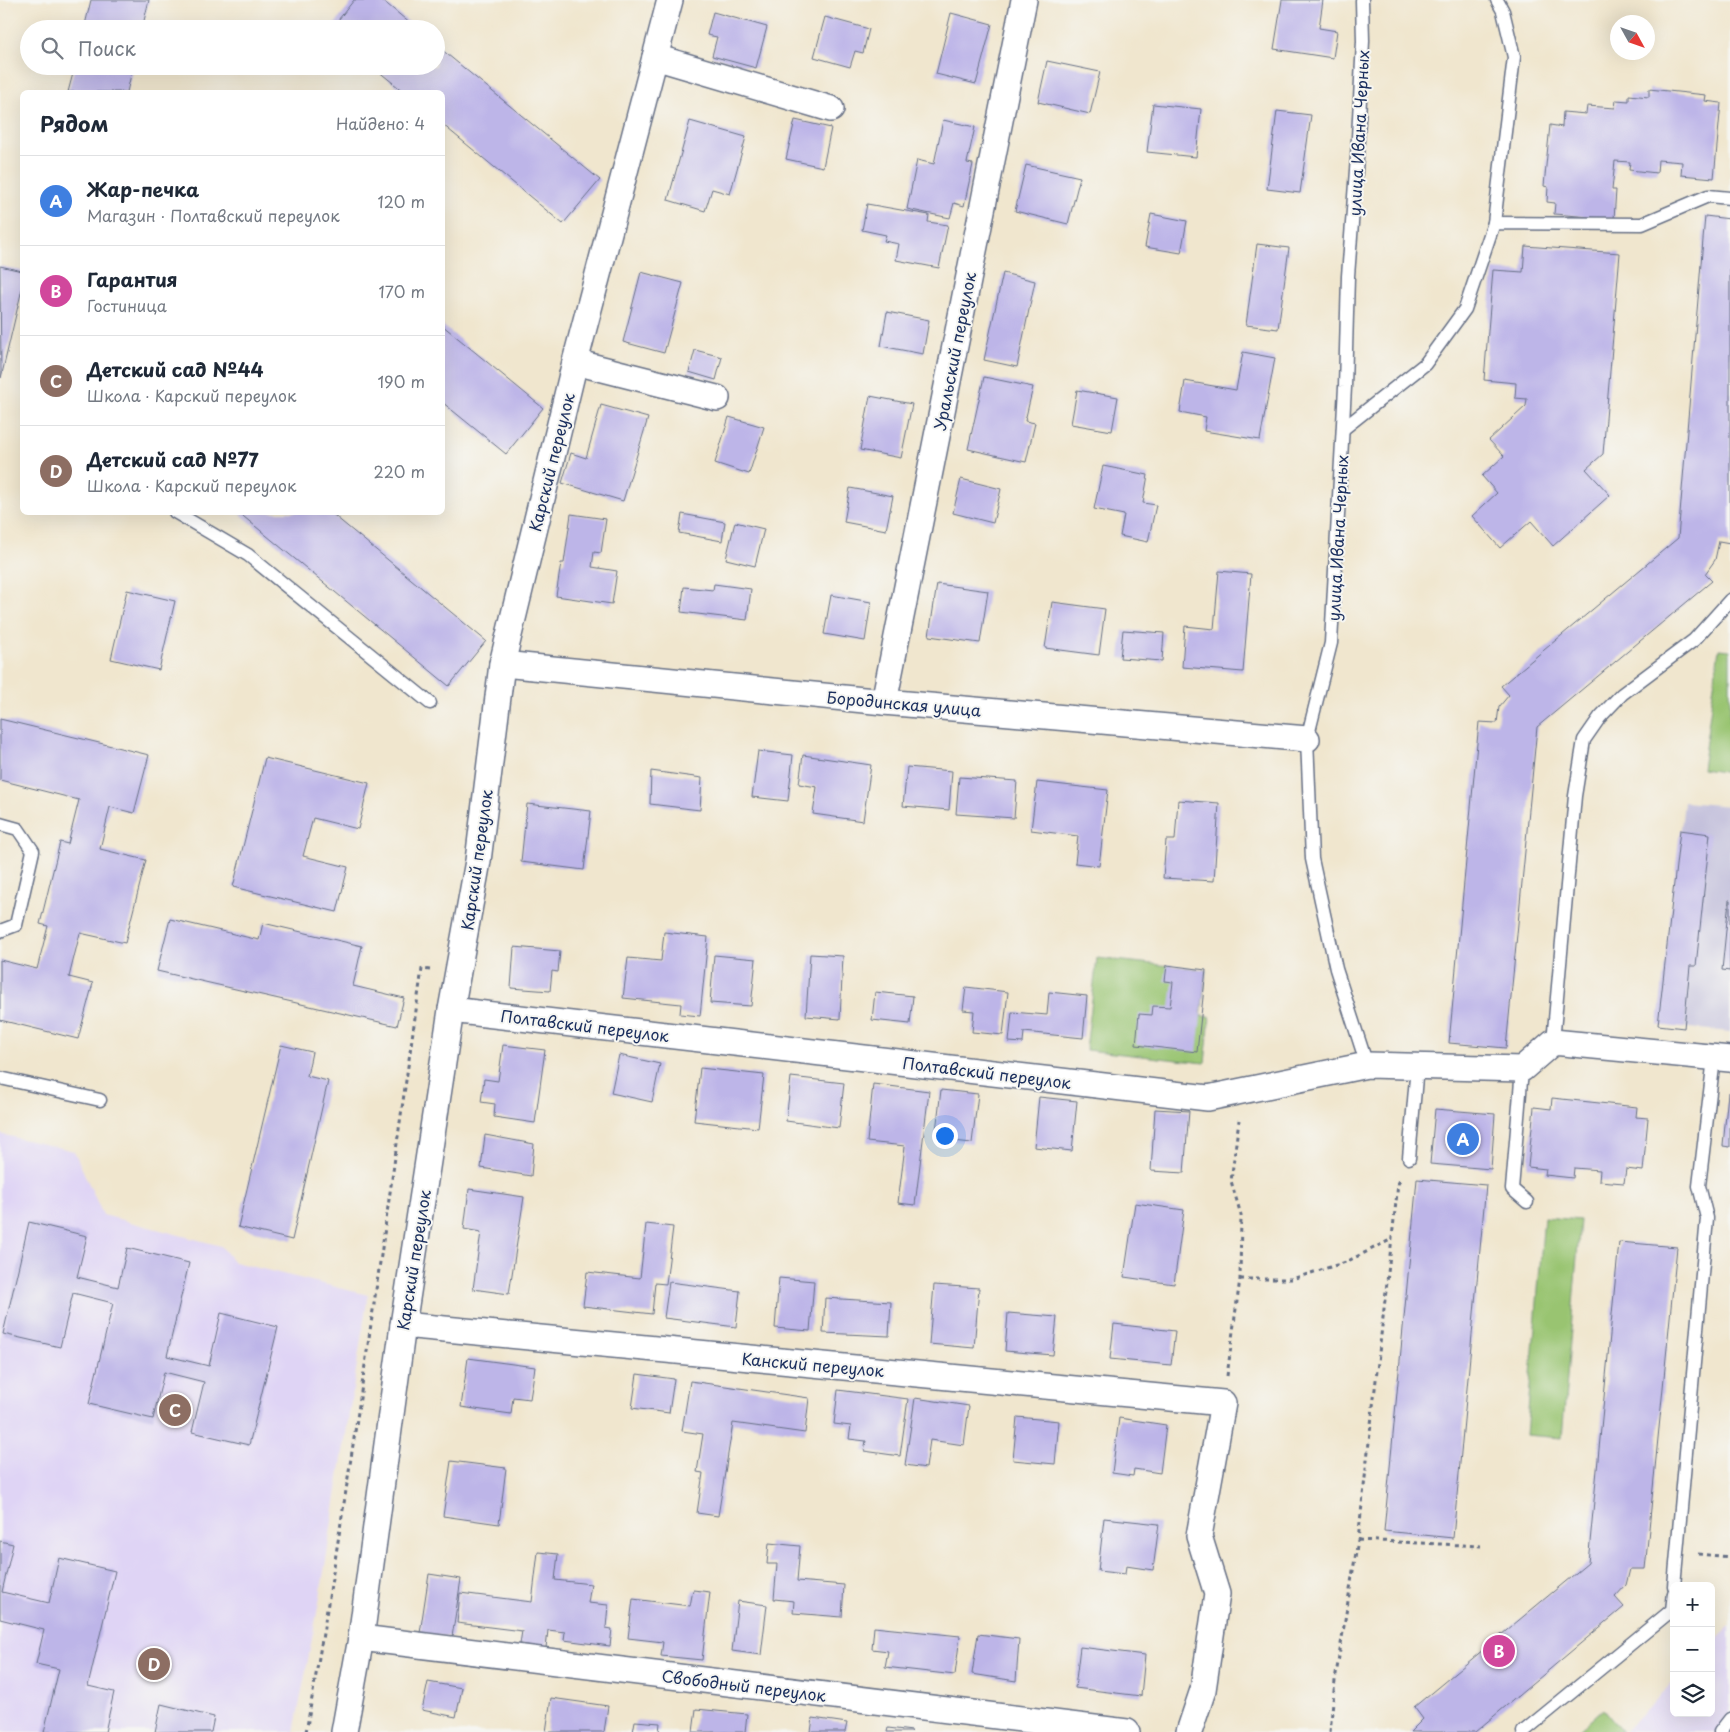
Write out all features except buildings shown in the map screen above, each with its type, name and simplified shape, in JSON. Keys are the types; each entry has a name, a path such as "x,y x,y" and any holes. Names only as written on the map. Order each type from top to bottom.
{"street":[{"name":"Карский переулок","path":"344,1732 361,1638 403,1325 451,1010 478,861 502,664 575,362 670,0"},
{"name":"Уральский переулок","path":"884,702 1024,0"},
{"path":"655,57 831,109"},
{"path":"575,362 717,398"},
{"name":"Бородинская улица","path":"502,664 884,702 1307,739"},
{"name":"Полтавский переулок","path":"451,1010 1208,1098 1367,1065 1522,1069"},
{"path":"1522,1069 1553,1042 1722,1059"},
{"name":"Канский переулок","path":"403,1325 1223,1403"},
{"path":"1189,1732 1203,1690 1217,1594 1199,1536 1223,1403"},
{"name":"Свободный переулок","path":"361,1638 1127,1732"}],"lane":[{"name":"улица Ивана Черных","path":"1362,0 1363,41 1348,276 1343,429 1331,643 1307,739 1312,859 1336,969 1367,1065"},
{"path":"1343,429 1425,364 1465,309 1494,223 1514,57 1503,11 1497,0"},
{"path":"1494,223 1642,224 1708,196 1730,198"},
{"path":"180,515 248,555 430,702"},
{"path":"1553,1042 1575,796 1584,740 1600,717 1622,694 1694,640 1730,600"},
{"path":"0,824 18,828 33,851 16,925 0,931"},
{"path":"1674,1582 1707,1218 1699,1186 1722,1059"},
{"path":"1409,1158 1417,1066"},
{"path":"1522,1069 1512,1189 1527,1202"},
{"path":"0,1078 100,1100"},
{"path":"1523,1732 1670,1612"},
{"path":"1720,1732 1730,1719"}],"path":[{"path":"306,1732 324,1634 422,969 458,975"},
{"path":"1223,1403 1240,1279 1241,1215 1232,1181 1242,1090"},
{"path":"1330,1732 1335,1682 1358,1540 1398,1184 1409,1158"},
{"path":"1240,1279 1292,1279 1346,1262 1392,1238"},
{"path":"1358,1540 1481,1546"},
{"path":"1677,1552 1730,1557"}],"shaded area":[{"path":"1684,802 1730,806 1730,1032 1658,1025"},
{"path":"0,1134 74,1151 103,1215 221,1246 234,1262 368,1295 320,1597 294,1732 0,1732"},
{"path":"1730,1626 1730,1732 1624,1732 1670,1686 1670,1717 1715,1717 1715,1640"}],"green space":[{"path":"1719,649 1730,650 1730,773 1702,769"},
{"path":"1097,958 1206,970 1201,1016 1210,1017 1205,1063 1086,1050"},
{"path":"1544,1217 1580,1220 1562,1438 1526,1435"},
{"path":"1603,1709 1622,1732 1577,1732"}],"place":[{"name":"Жар-печка","path":"1463,1139"},
{"name":"Детский сад №44","path":"175,1410"},
{"name":"Гарантия","path":"1499,1651"},
{"name":"Детский сад №77","path":"154,1664"}]}
